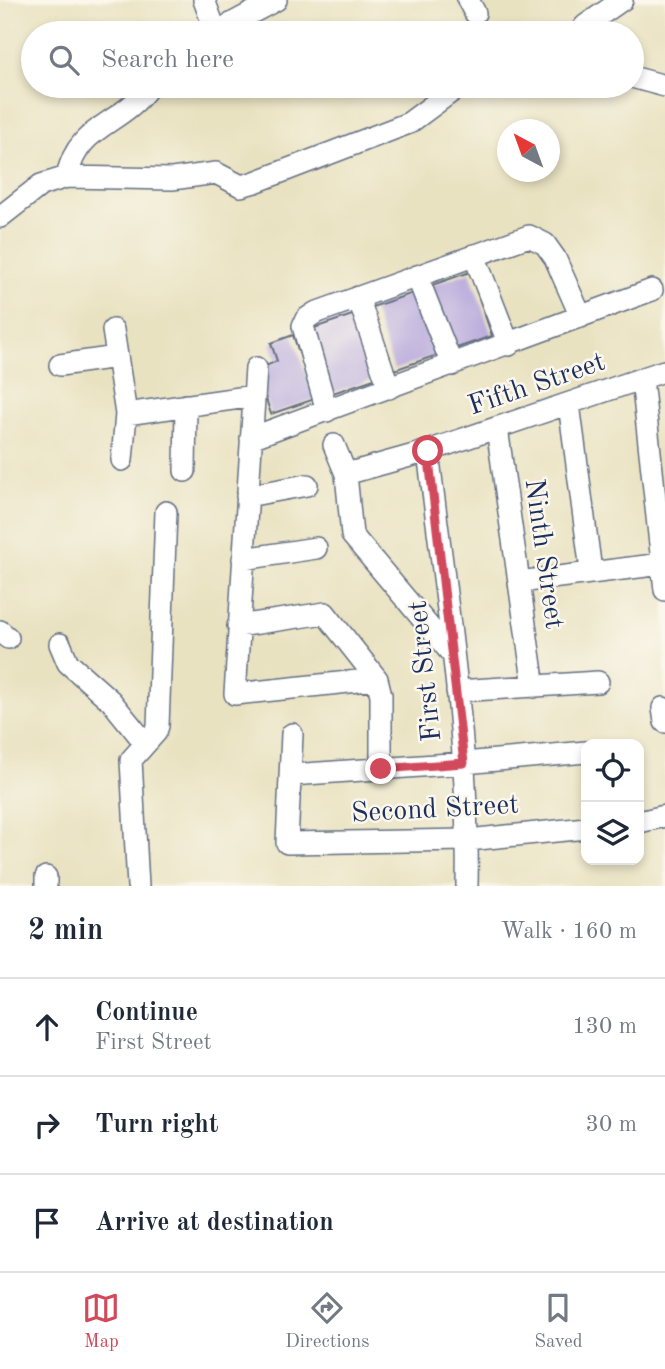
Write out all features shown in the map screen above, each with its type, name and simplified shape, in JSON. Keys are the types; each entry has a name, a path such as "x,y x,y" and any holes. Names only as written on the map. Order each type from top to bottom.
{"street":[{"path":"204,0 211,21"},
{"path":"237,21 276,0"},
{"path":"592,21 622,0"},
{"path":"644,80 665,86"},
{"path":"67,177 70,160 84,140 141,98"},
{"path":"0,217 41,185 67,177 172,179 216,173 241,186 410,123 444,98"},
{"path":"327,411 303,326 306,319 315,313 358,297 529,236 545,244 555,258 581,317"},
{"path":"474,255 509,345"},
{"path":"417,276 452,365"},
{"path":"251,438 652,290"},
{"path":"358,297 389,388"},
{"path":"113,330 125,414 122,460"},
{"path":"60,365 117,357"},
{"path":"256,368 235,694 377,679"},
{"name":"Fifth Street","path":"346,474 428,451 664,371"},
{"path":"642,379 665,590"},
{"path":"125,414 254,396"},
{"path":"569,404 591,571"},
{"path":"185,471 187,405"},
{"name":"Ninth Street","path":"497,428 534,687"},
{"path":"334,445 346,474 352,535 452,654"},
{"name":"First Street","path":"428,451 464,763 468,840 467,886"},
{"path":"247,496 307,485"},
{"path":"138,886 131,760 156,732 158,726 166,512"},
{"path":"243,559 316,548"},
{"path":"519,582 662,564"},
{"path":"238,626 325,613 377,679 381,695 381,769"},
{"path":"60,644 68,663 111,701 145,743"},
{"path":"457,691 598,682"},
{"path":"292,734 292,775 581,752"},
{"name":"Second Street","path":"292,775 287,844 468,840 581,829"},
{"path":"644,821 665,816"}],"building":[{"path":"470,272 492,336 448,351 426,287"},
{"path":"416,292 437,355 394,370 372,307"},
{"path":"355,314 377,378 333,393 311,329"},
{"path":"293,335 315,399 271,414 259,369 277,361 271,343"}],"route":[{"path":"381,769 464,763 428,451"}]}
